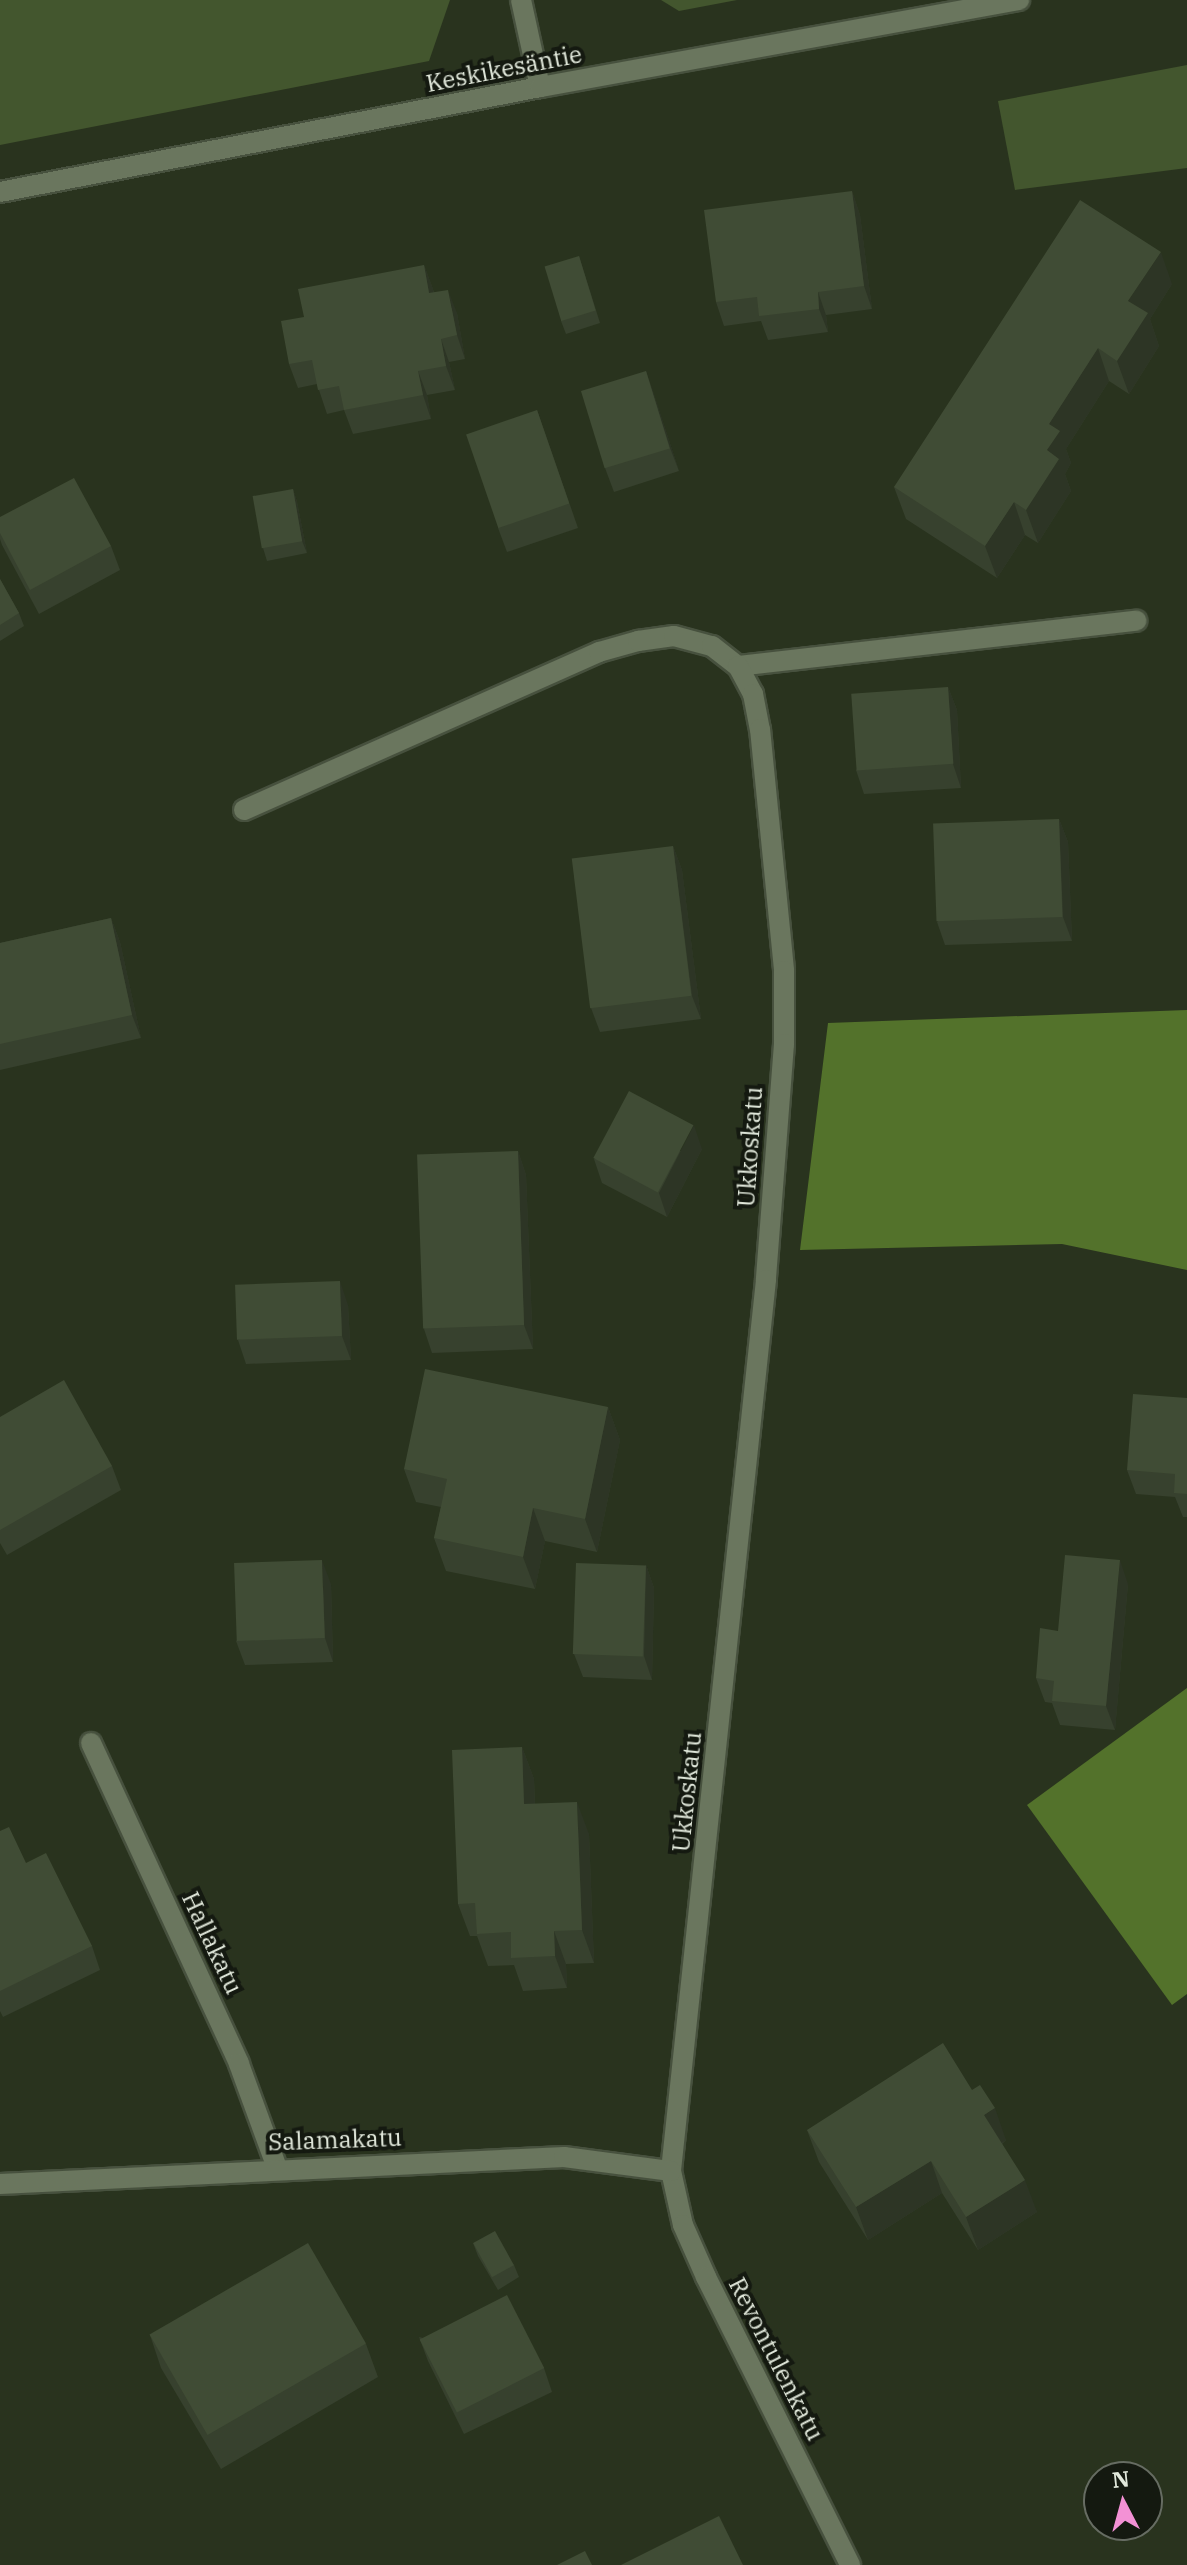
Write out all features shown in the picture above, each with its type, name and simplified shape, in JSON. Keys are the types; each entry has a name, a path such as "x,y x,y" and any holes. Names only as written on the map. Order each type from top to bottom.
{"street":[{"path":"521,0 540,87"},
{"name":"Keskikesäntie","path":"0,192 540,87 1019,0"},
{"path":"244,810 584,659 625,645 674,636 712,646 738,666 1136,621"},
{"name":"Ukkoskatu","path":"671,2171 766,1280 784,1044 784,971 760,729 753,694 738,666"},
{"name":"Hallakatu","path":"91,1743 239,2064 277,2168"},
{"name":"Salamakatu","path":"0,2184 277,2168 564,2157 671,2171"},
{"name":"Revontulenkatu","path":"671,2171 683,2225 706,2277 850,2565"}],"green space":[{"path":"0,0 450,0 429,61 0,145"},
{"path":"661,0 737,0 679,11"},
{"path":"1187,65 1187,168 1015,190 998,101"},
{"path":"1187,1010 1187,1270 1062,1244 800,1250 828,1023"},
{"path":"1187,1688 1187,1994 1172,2005 1027,1805"}],"building":[{"path":"852,191 864,286 818,292 819,309 759,316 757,297 716,302 704,210"},
{"path":"1080,200 1161,252 1128,301 1148,313 1117,361 1098,348 1049,424 1060,431 1047,450 1059,459 1026,510 1014,502 985,546 894,487"},
{"path":"579,256 596,311 561,321 545,267"},
{"path":"424,265 429,293 448,290 457,335 441,339 446,366 418,371 423,395 344,410 339,386 318,390 312,360 289,364 281,321 304,317 298,289"},
{"path":"646,371 670,448 605,468 581,391"},
{"path":"537,410 569,504 498,528 466,434"},
{"path":"74,478 111,546 30,590 0,533 0,517"},
{"path":"293,489 302,541 262,548 253,496"},
{"path":"0,579 19,613 0,625"},
{"path":"948,687 953,764 857,771 851,694"},
{"path":"1059,819 1062,917 936,921 933,823"},
{"path":"673,846 691,996 590,1008 572,858"},
{"path":"111,918 132,1015 0,1044 0,943"},
{"path":"629,1091 693,1125 658,1192 593,1158"},
{"path":"518,1151 524,1325 423,1328 417,1155"},
{"path":"340,1281 342,1336 237,1340 235,1285"},
{"path":"425,1369 608,1407 585,1519 533,1508 523,1557 434,1538 447,1479 404,1469"},
{"path":"64,1380 112,1466 0,1530 0,1417"},
{"path":"1133,1394 1187,1398 1187,1494 1174,1493 1175,1474 1127,1470"},
{"path":"1065,1555 1120,1560 1106,1706 1052,1701 1054,1681 1036,1678 1040,1628 1058,1631"},
{"path":"322,1560 325,1638 237,1641 234,1563"},
{"path":"576,1563 646,1565 643,1656 573,1654"},
{"path":"522,1747 524,1804 577,1802 582,1930 554,1931 555,1956 511,1958 511,1932 477,1934 475,1903 458,1904 452,1750"},
{"path":"9,1827 26,1863 46,1853 92,1946 0,1991 0,1831"},
{"path":"943,2043 972,2090 980,2085 995,2108 984,2115 1025,2180 966,2217 931,2161 856,2207 807,2130"},
{"path":"495,2231 514,2265 492,2277 473,2243"},
{"path":"308,2243 366,2343 208,2435 150,2334"},
{"path":"507,2295 544,2368 457,2413 420,2339"},
{"path":"719,2516 743,2565 621,2565"},
{"path":"585,2551 592,2565 557,2565"}]}
